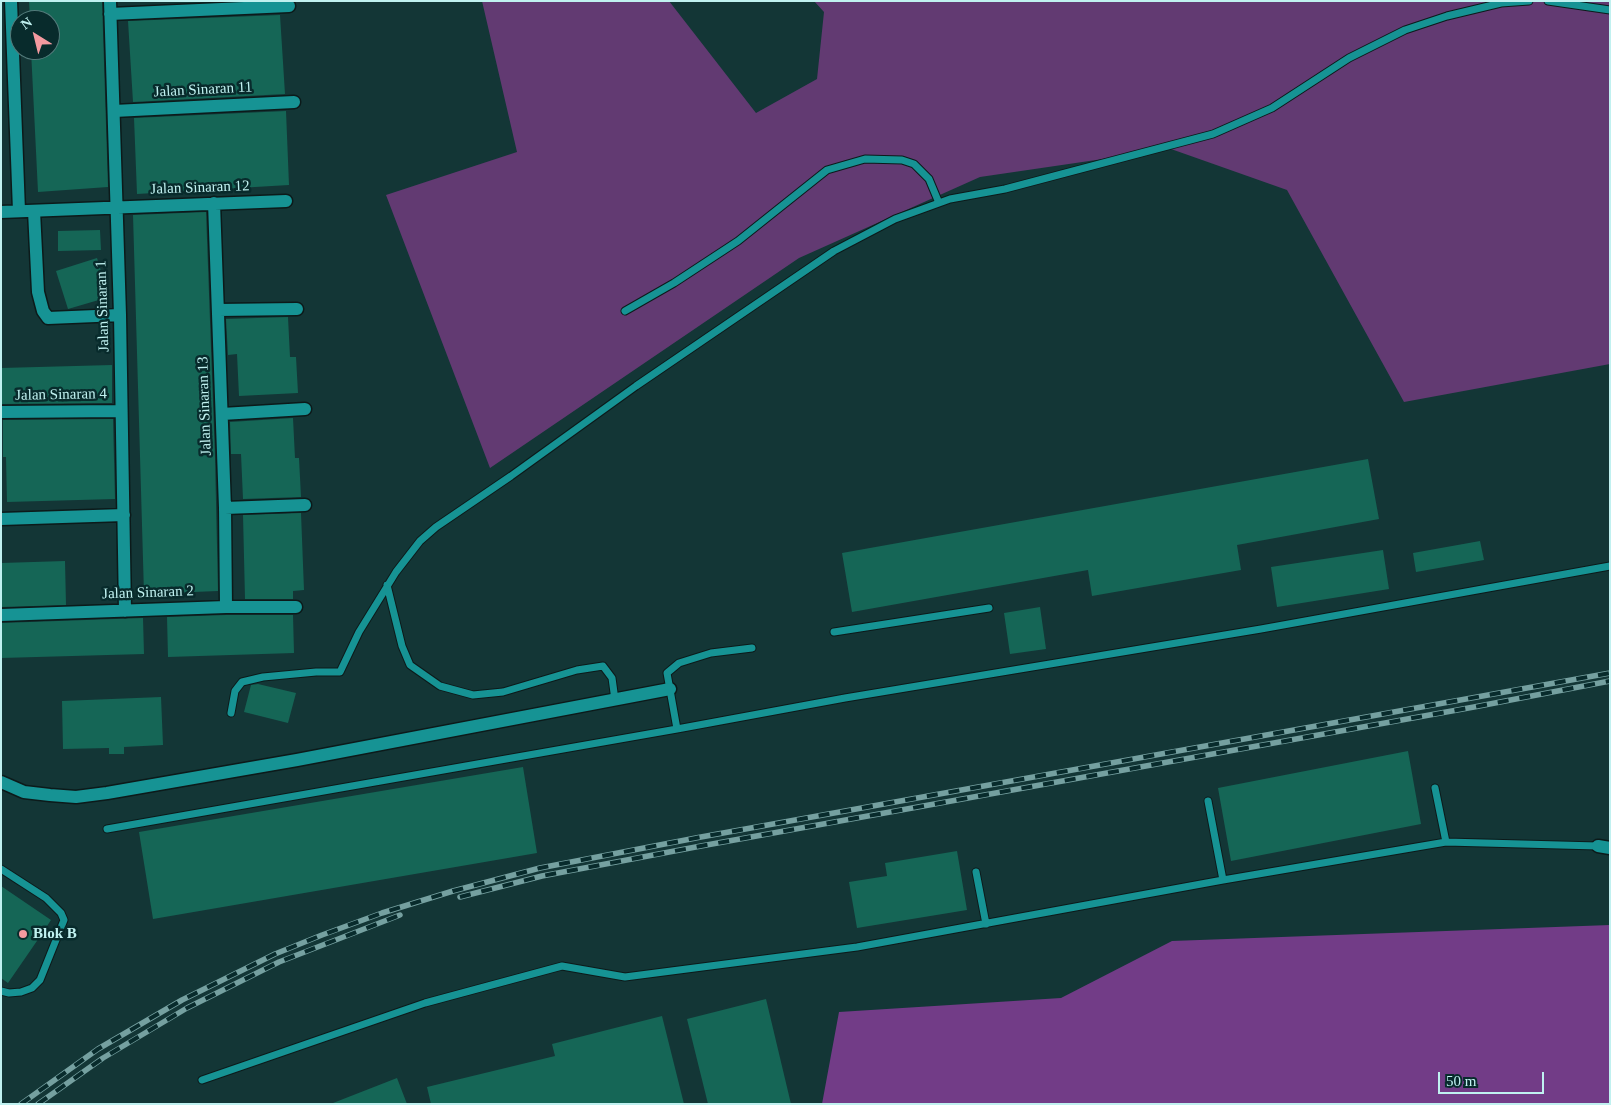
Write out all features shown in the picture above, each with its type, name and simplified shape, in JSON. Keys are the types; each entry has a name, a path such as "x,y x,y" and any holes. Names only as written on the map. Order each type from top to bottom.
{"street":[{"path":"11,1 18,211"},
{"path":"110,8 289,6"},
{"name":"Jalan Sinaran 1","path":"110,8 120,315 125,611"},
{"name":"Jalan Sinaran 11","path":"114,111 294,102"},
{"name":"Jalan Sinaran 12","path":"1,212 286,201"},
{"name":"Jalan Sinaran 13","path":"214,203 225,508 226,607"},
{"path":"34,211 38,292 43,311 48,318 120,315"},
{"path":"218,310 297,308"},
{"path":"222,414 305,409"},
{"name":"Jalan Sinaran 4","path":"1,412 121,411"},
{"path":"225,508 305,505"},
{"path":"1,519 124,515"},
{"name":"Jalan Sinaran 2","path":"1,615 226,607 296,607"},
{"path":"1,782 24,792 76,797 297,760 670,689"}],"lane":[{"path":"231,713 235,691 242,682 263,677 316,672 340,672 359,632 387,585 413,549 436,527 511,476 636,386 834,251 895,219 950,199 1005,188 1213,134 1272,108 1349,58 1405,30 1447,16 1501,3 1529,1"},
{"path":"1548,1 1610,10"},
{"path":"625,310 674,283 738,241 827,170 864,159 902,160 914,164 929,179 940,203"},
{"path":"106,829 845,698 1280,626 1610,566"},
{"path":"387,585 402,646 410,664 440,686 473,695 503,692 577,670 603,666 612,678 615,700"},
{"path":"834,632 989,608"},
{"path":"677,728 667,673 679,663 711,653 752,648"},
{"path":"1436,788 1446,842"},
{"path":"1208,801 1223,880"},
{"path":"202,1080 425,1003 562,966 625,978 857,947 1223,880 1446,842 1606,846"},
{"path":"1,869 46,898 61,913 64,920 40,980 32,988 21,992 9,993 1,991"},
{"path":"976,872 986,924"}],"shaded area":[{"path":"482,1 669,1 756,113 817,79 824,12 814,1 1610,1 1610,364 1404,402 1287,190 1171,149 980,177 799,258 490,468 386,195 517,152"},
{"path":"1610,925 1610,1104 822,1104 839,1012 1061,998 1172,941"}],"building":[{"path":"29,1 102,1 108,187 38,192 31,60 60,60 60,10 29,10"},
{"path":"280,15 285,94 133,102 128,21"},
{"path":"286,111 289,185 137,194 134,118"},
{"path":"206,212 218,591 144,594 133,215"},
{"path":"100,230 101,250 58,251 58,231"},
{"path":"97,258 109,297 68,309 56,271"},
{"path":"288,317 290,357 296,357 298,393 239,396 237,354 228,355 226,319"},
{"path":"112,365 112,403 2,404 1,368"},
{"path":"293,418 295,458 299,458 301,497 243,499 241,454 231,454 230,422"},
{"path":"113,419 115,499 7,502 6,457 3,457 3,420"},
{"path":"1368,459 1379,519 1237,545 1241,570 1092,596 1088,570 852,612 842,553"},
{"path":"301,513 304,590 293,591 293,599 245,599 243,515"},
{"path":"1480,541 1484,560 1416,572 1413,553"},
{"path":"1383,550 1389,589 1277,607 1271,567"},
{"path":"65,561 66,605 1,607 1,563"},
{"path":"1040,607 1046,649 1010,654 1004,613"},
{"path":"293,615 294,653 168,657 167,617"},
{"path":"143,618 144,654 1,658 1,623"},
{"path":"258,684 296,693 288,723 244,712 251,685"},
{"path":"161,697 163,745 124,747 124,754 109,754 109,748 63,749 62,701"},
{"path":"1408,751 1421,824 1231,861 1218,788"},
{"path":"523,767 537,853 153,919 139,832"},
{"path":"957,851 967,910 857,928 849,882 887,876 885,863"},
{"name":"Blok B","path":"1,886 51,920 45,929 47,931 42,939 39,938 8,983 1,978"},
{"path":"766,999 791,1104 708,1104 687,1019"},
{"path":"662,1016 684,1104 431,1104 427,1087 555,1056 552,1044"},
{"path":"397,1078 407,1104 333,1104 333,1103"}],"railway":[{"path":"21,1104 98,1049 182,1000 275,954 382,913 453,891 540,868 701,837 1610,673"},
{"path":"460,897 542,876 701,846 1610,681"},
{"path":"38,1104 103,1058 187,1008 279,962 400,915"}],"place":[{"name":"Blok B","path":"23,934"}]}
